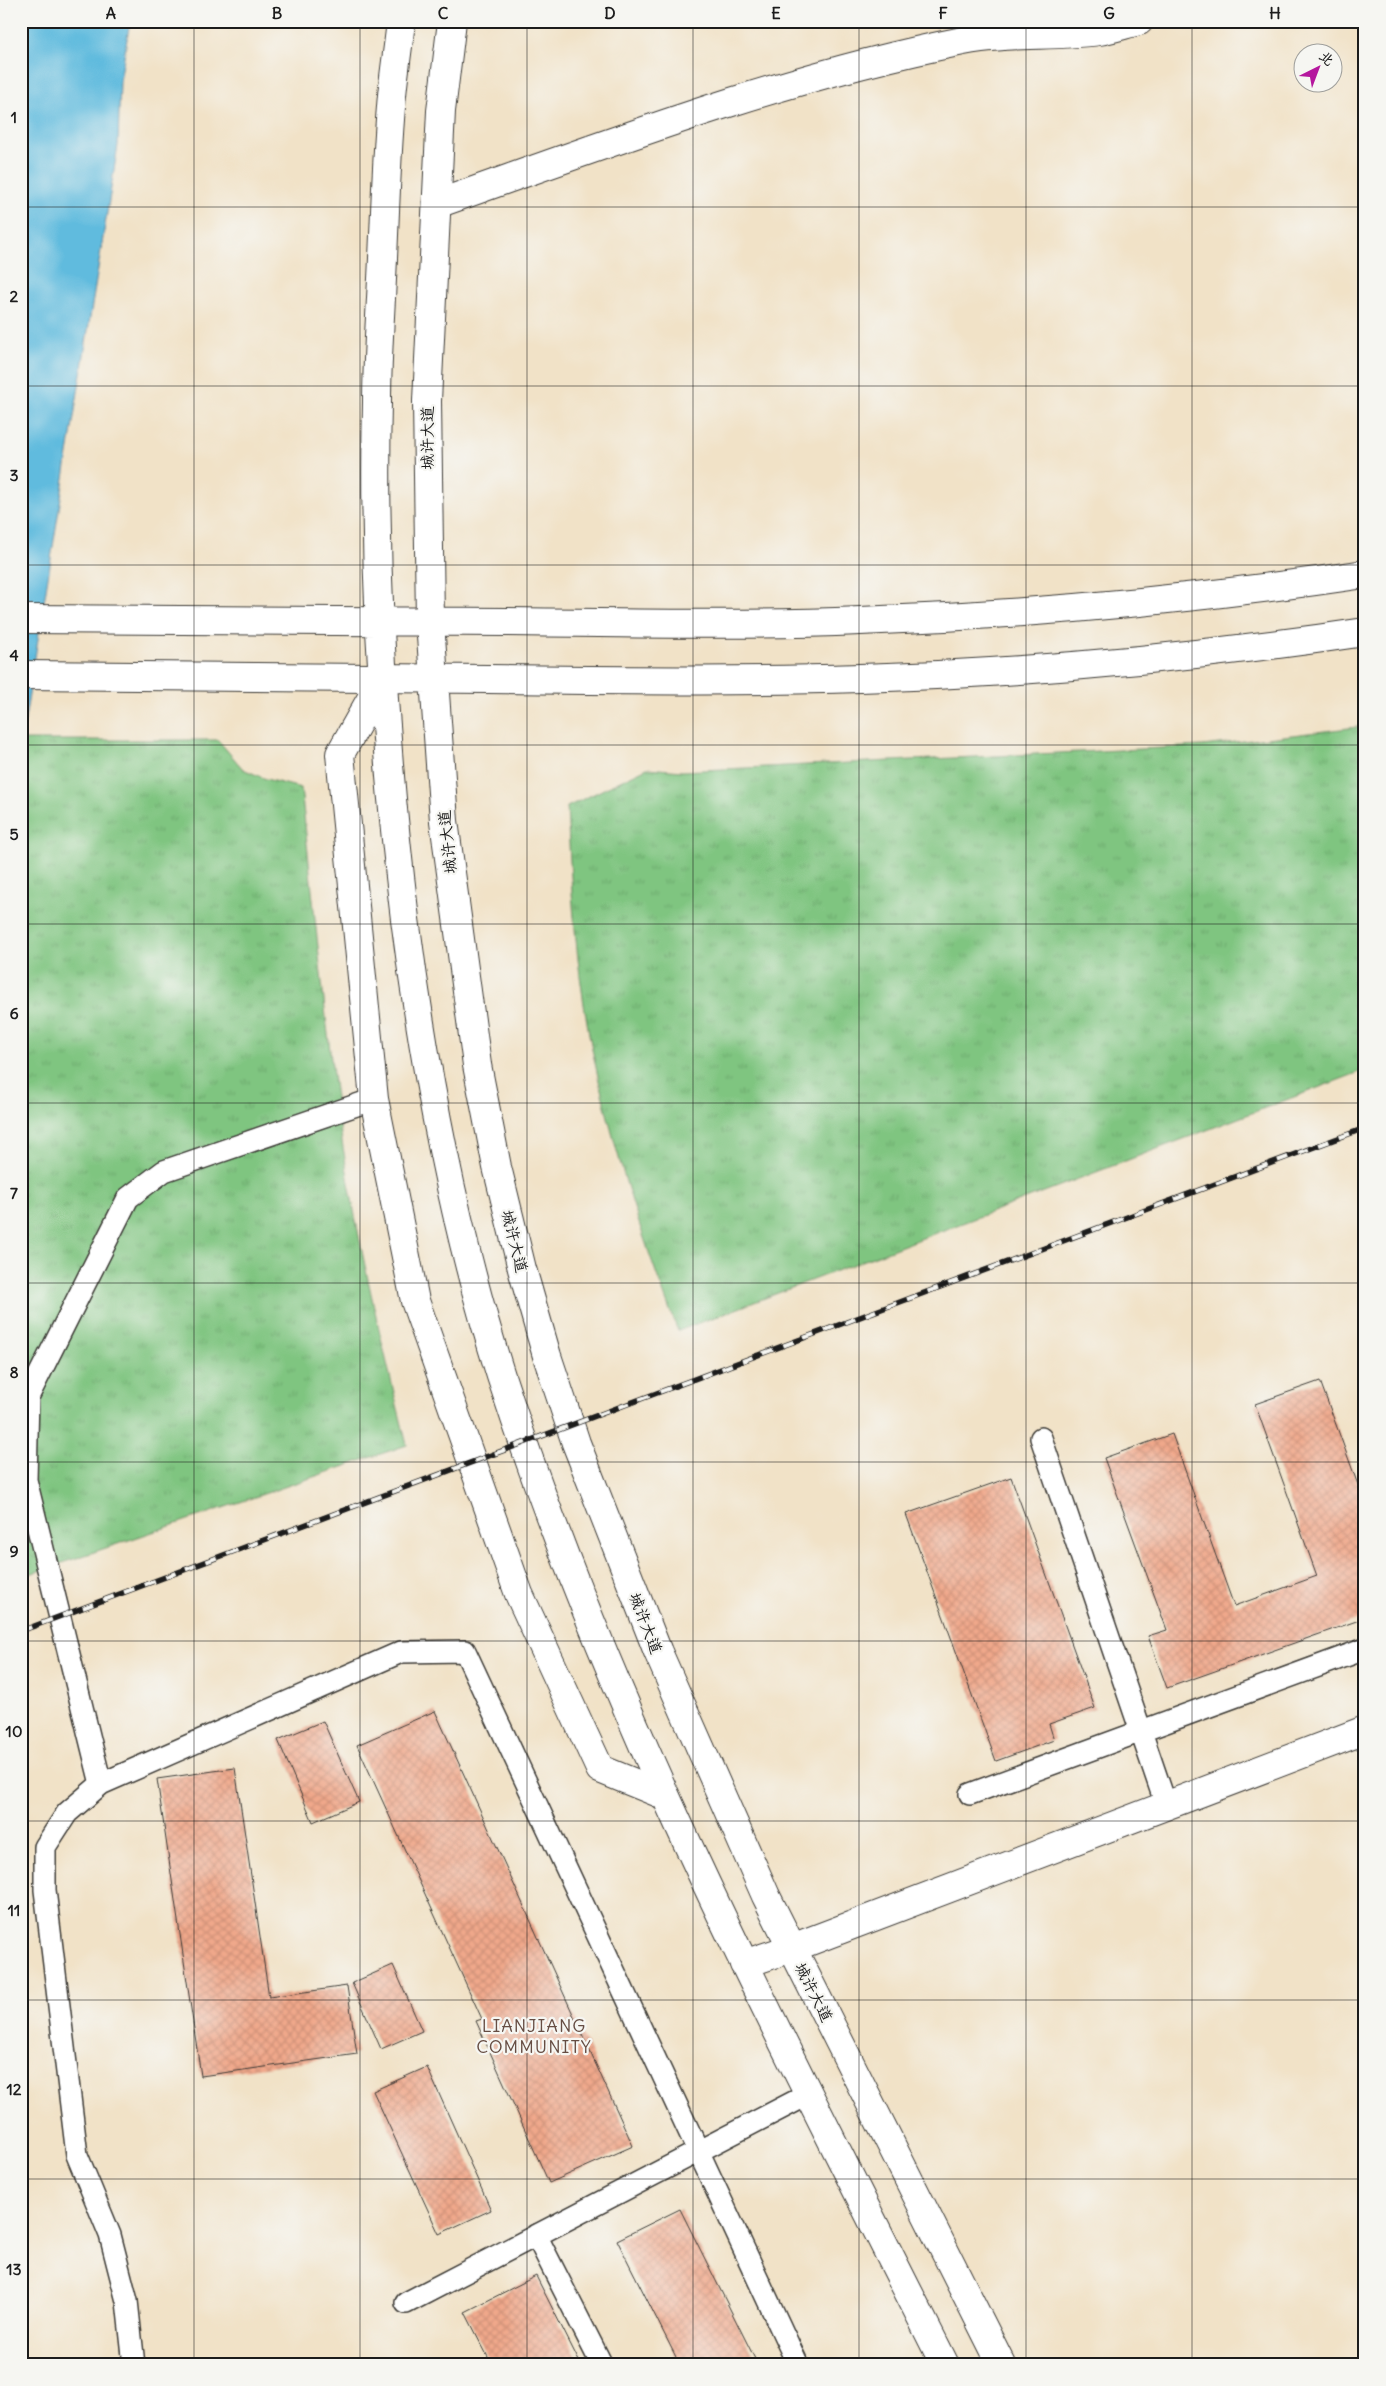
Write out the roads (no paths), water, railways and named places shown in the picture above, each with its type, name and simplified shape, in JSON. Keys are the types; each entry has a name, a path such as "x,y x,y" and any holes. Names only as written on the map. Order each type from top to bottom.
{"main road":[{"path":"401,21 391,106 376,400 377,543 382,678 394,826 427,1072 448,1178 473,1282 529,1459 611,1671 664,1795 744,1964 945,2365"},
{"name":"城许大道","path":"452,21 441,111 427,402 430,622 445,831 477,1064 497,1167 524,1278 547,1356 576,1443 658,1652 758,1878 1002,2365"},
{"path":"437,204 714,106 837,70 964,40 1007,34 1099,31 1139,21"},
{"path":"21,619 716,624 858,622 972,616 1142,603 1283,587 1365,574"},
{"path":"21,675 716,681 861,678 1004,671 1138,660 1291,643 1365,632"},
{"path":"382,678 340,754 374,1099 415,1301 519,1594 600,1769 664,1795"},
{"path":"744,1964 792,1948 1365,1730"}],"lane":[{"path":"101,1784 26,1480 28,1397 128,1198 164,1170 374,1099"},
{"path":"1041,1438 1166,1805"},
{"path":"970,1794 1365,1649"},
{"path":"134,2365 126,2301 110,2234 78,2155 44,1890 45,1847 67,1812 101,1784 401,1652 465,1651 798,2365"},
{"path":"406,2303 809,2094"},
{"path":"536,2235 602,2365"}],"water":[{"path":"21,21 130,21 120,81 118,145 21,744"}],"railway":[{"path":"21,1631 1365,1128"}],"district":[{"name":"LIANJIANG COMMUNITY","path":"534,2035"}]}
